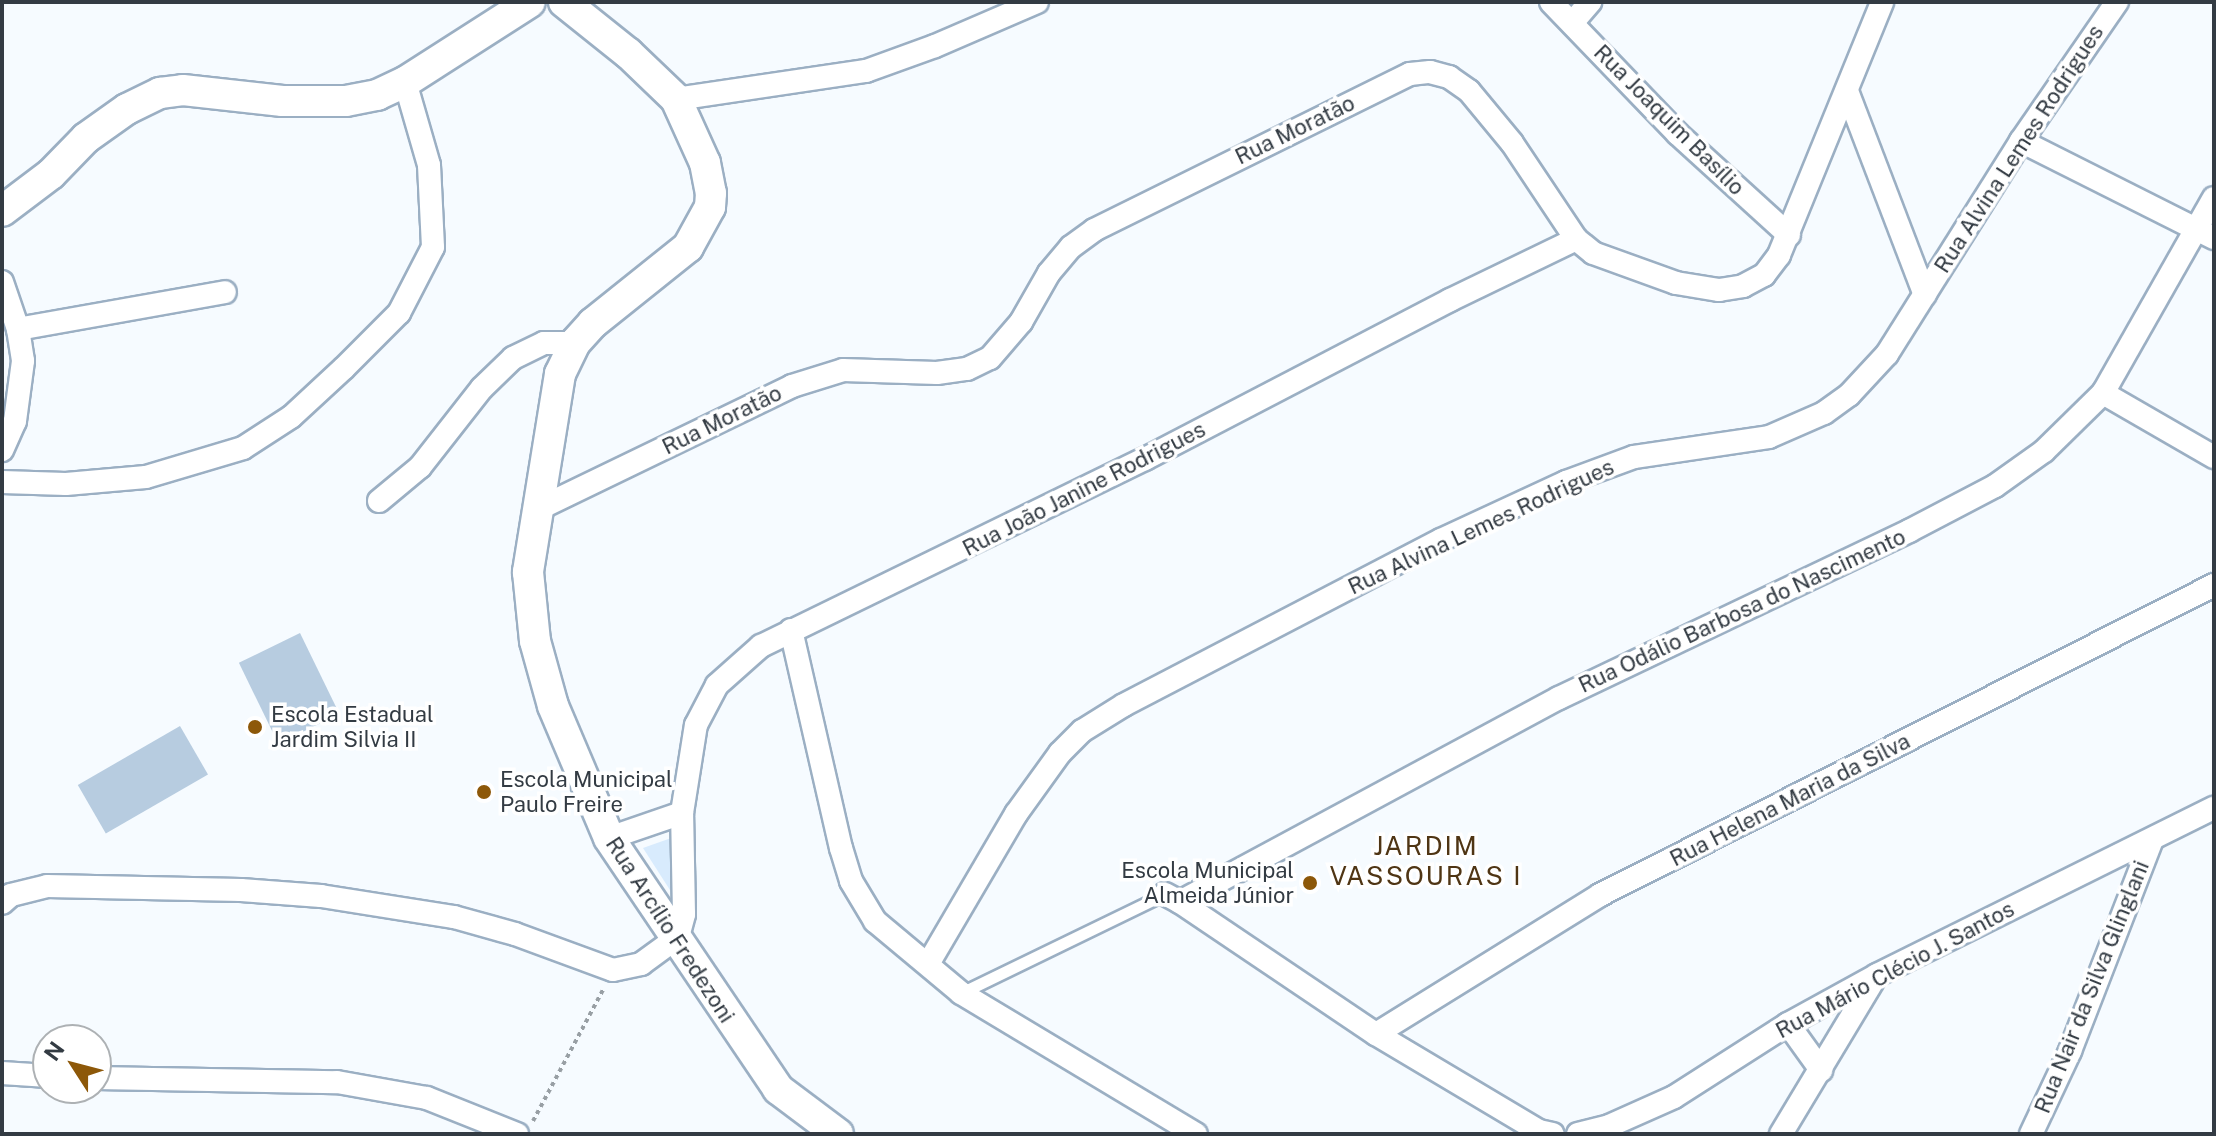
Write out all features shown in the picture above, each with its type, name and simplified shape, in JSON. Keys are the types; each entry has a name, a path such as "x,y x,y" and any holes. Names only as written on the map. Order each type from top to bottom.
{"street":[{"path":"2,211 51,174 86,138 127,109 160,93 183,90 282,101 346,101 377,95 405,82 530,2"},
{"name":"Rua Arcílio Fredezoni","path":"564,2 628,53 676,99 705,163 711,193 710,207 688,247 593,323 575,343 560,374 528,572 535,641 553,706 609,838 678,937 747,1049 778,1089 838,1134"},
{"path":"676,99 866,71 1037,2"},
{"name":"Rua Joaquim Basílio","path":"1551,2 1678,134 1789,235"},
{"path":"1572,23 1590,2"},
{"name":"Rua Moratão","path":"540,508 792,386 843,370 937,373 967,369 990,358 1021,322 1049,273 1071,247 1094,230 1410,74 1430,72 1449,77 1469,91 1512,143 1576,239 1593,253 1676,283 1719,290 1743,286 1764,275 1789,235 1882,2"},
{"name":"Rua Alvina Lemes Rodrigues","path":"928,964 1016,814 1051,764 1082,731 1124,705 1441,540 1591,472 1634,457 1769,437 1824,413 1849,395 1887,354 2021,141 2117,2"},
{"path":"2,482 66,484 146,477 243,448 291,417 344,368 399,313 433,247 429,165 405,82"},
{"path":"1847,91 1925,295"},
{"path":"2021,141 2204,233"},
{"name":"Rua Odálio Barbosa do Nascimento","path":"1173,898 1559,698 1895,538 1995,486 2044,451 2103,393 2204,233 2214,198"},
{"name":"Rua João Janine Rodrigues","path":"678,937 685,892 682,813 696,725 717,685 761,646 1132,466 1450,300 1576,239"},
{"path":"2,282 18,329 23,361 22,390 15,421 2,450"},
{"path":"18,329 225,292"},
{"path":"379,501 420,467 482,388 513,358 544,343 575,343"},
{"path":"2103,393 2214,457"},
{"name":"Rua Helena Maria da Silva","path":"1376,1034 1600,895 2214,585"},
{"path":"791,630 851,881 875,921 961,993 1196,1134"},
{"name":"Rua Mário Clécio J. Santos","path":"1578,1134 1609,1126 1674,1097 1788,1024 1877,975 2214,808"},
{"path":"609,838 682,813"},
{"name":"Rua Nair da Silva Glinglani","path":"2031,1134 2075,1037 2152,840"},
{"path":"2,903 11,895 47,886 241,890 321,896 454,917 613,970 641,964 678,937"},
{"path":"1173,898 1376,1034 1539,1131 1553,1134"},
{"path":"1781,1134 1877,975"},
{"path":"1788,1024 1821,1070"},
{"path":"2,1073 32,1075"},
{"path":"112,1078 337,1082 427,1098 517,1134"}],"lane":[{"path":"961,993 1173,898"}],"path":[{"path":"526,1134 613,970"}],"shaded area":[{"path":"674,837 677,901 643,848"}],"building":[{"path":"300,633 339,714 278,744 239,663"},
{"path":"180,726 208,774 106,833 78,785"}],"place":[{"name":"Escola Estadual Jardim Silvia II","path":"255,727"},
{"name":"Escola Municipal Paulo Freire","path":"484,792"},
{"name":"Escola Municipal Almeida Júnior","path":"1310,883"}],"district":[{"name":"JARDIM VASSOURAS I","path":"1426,861"}]}
